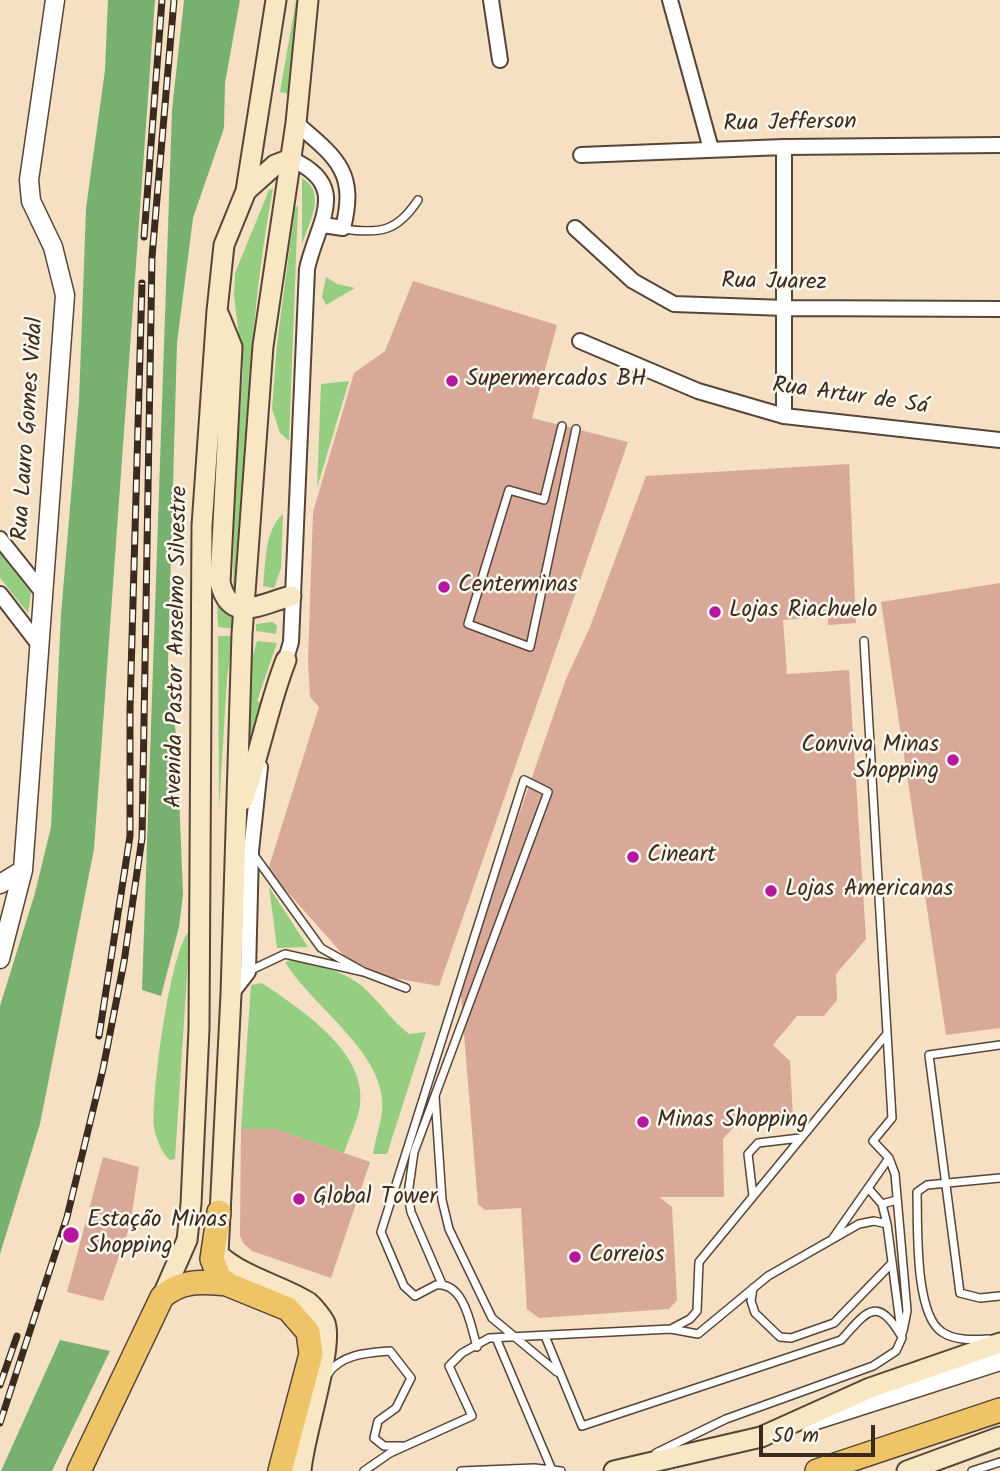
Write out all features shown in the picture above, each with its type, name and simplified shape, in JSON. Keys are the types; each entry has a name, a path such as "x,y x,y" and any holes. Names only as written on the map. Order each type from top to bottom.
{"highway":[{"path":"219,1212 212,1259 219,1277 230,1279 288,1309 308,1332 312,1354 280,1471"},
{"path":"79,1471 162,1297 174,1287 189,1282 230,1279"},
{"path":"817,1471 1000,1409"}],"main road":[{"name":"Avenida Pastor Anselmo Silvestre","path":"162,1297 187,1240 191,1204 199,1029 202,526 217,311 224,245 246,191 276,0"},
{"path":"219,1212 231,994 245,610 263,346 311,3"},
{"path":"246,191 275,165 291,159"},
{"path":"217,311 232,347 220,582 223,597 229,603 245,610 291,596"},
{"path":"237,817 256,766 269,705 286,660"},
{"path":"230,1279 310,1304 325,1324 326,1345 301,1471"},
{"path":"622,1469 761,1437 870,1388 1000,1340"},
{"path":"907,1471 1000,1437"}],"street":[{"name":"Rua Lauro Gomes Vidal","path":"0,959 23,870 65,295 52,247 31,201 29,180 55,0"},
{"path":"491,0 500,60"},
{"path":"670,0 711,149"},
{"path":"296,123 335,159 346,179 349,201 343,229 323,225"},
{"name":"Rua Jefferson","path":"580,155 784,147 1000,145"},
{"path":"784,147 784,416"},
{"path":"231,994 248,972 251,851 260,767 291,642 307,269 323,225 327,194 321,178 311,168 291,159"},
{"name":"Rua Juarez","path":"575,228 633,281 674,304 785,308 1000,309"},
{"name":"Rua Artur de Sá","path":"580,341 698,391 784,416 1000,440"},
{"path":"0,539 43,593"},
{"path":"0,594 40,646"},
{"path":"0,884 23,870"},
{"path":"761,1437 1000,1361"}],"lane":[{"path":"343,229 367,232 389,228 406,219 418,200"},
{"path":"562,426 544,500 509,490 468,624 530,647 576,429"},
{"path":"622,1469 726,1419 873,1366 896,1351 902,1338 907,1311 895,1174 889,1158 873,1141 892,1118 864,641"},
{"path":"442,1284 415,1296 409,1291 404,1286 382,1232 524,780 548,792 414,1152 408,1195 411,1212 442,1284 454,1290 466,1307 477,1347"},
{"path":"251,851 321,947 364,972"},
{"path":"248,972 285,954 364,972 406,988"},
{"path":"671,1329 690,1319 697,1311 699,1262 887,1034"},
{"path":"1000,1045 929,1055 960,1293 980,1298 1000,1296"},
{"path":"435,1092 441,1189 449,1229 492,1318 558,1373"},
{"path":"752,1196 748,1154 758,1143 801,1138"},
{"path":"831,1241 889,1158"},
{"path":"1000,1178 927,1185 917,1192 921,1275 928,1317 942,1332 968,1341 1000,1340"},
{"path":"868,1188 883,1204 902,1338"},
{"path":"883,1204 897,1200"},
{"path":"364,1471 390,1453 472,1416 449,1366 462,1353 489,1338 671,1329 698,1334 768,1276 859,1224 874,1221 887,1224"},
{"path":"753,1288 751,1301 755,1313 780,1336 792,1339 834,1323 892,1263"},
{"path":"545,1336 582,1426 841,1340 864,1314 873,1310 879,1310 891,1319 902,1338"},
{"path":"496,1338 552,1470"},
{"path":"315,1392 334,1364 358,1354 390,1351 411,1378 396,1408 378,1422 374,1438 384,1446 407,1446"},
{"path":"972,1471 1000,1462"},
{"path":"461,1471 561,1471"}],"green space":[{"path":"108,0 155,0 94,849 40,1124 0,1254 0,1006 35,893 51,827 61,614 79,401 86,208 105,70"},
{"path":"184,0 240,0 225,83 224,128 193,218 177,343 168,663 177,744 183,895 179,927 161,996 142,990 172,110"},
{"path":"296,0 304,0 289,94 280,92"},
{"path":"302,178 310,184 315,200 302,245"},
{"path":"273,189 264,239 253,341 237,596 233,591 234,504 243,369 234,296 235,273 269,190"},
{"path":"298,206 289,441 280,433 272,409 277,344 295,207"},
{"path":"326,277 337,284 355,288 326,305 322,297"},
{"path":"349,381 317,488 321,384"},
{"path":"283,514 281,568 274,588 263,586 269,538"},
{"path":"0,553 31,593 28,613 0,578"},
{"path":"217,605 235,618 234,629 218,627"},
{"path":"273,622 277,626 276,634 256,631 256,624"},
{"path":"218,636 233,636 227,678 219,810"},
{"path":"257,641 277,643 257,701 262,703 248,763 251,662"},
{"path":"269,887 308,947 277,948"},
{"path":"190,930 175,1159 170,1160 159,1145 154,1127 156,1086 169,992 183,942"},
{"path":"291,960 338,972 356,981 409,1034 426,1032 387,1154 373,1154 382,1112 381,1091 373,1071 346,1032 297,979 285,962"},
{"path":"262,983 312,1019 343,1050 353,1068 360,1086 360,1106 344,1153 275,1129 241,1129 251,985"},
{"path":"60,1340 110,1351 52,1471 1,1471"}],"building":[{"name":"Centerminas","path":"413,281 557,325 532,418 628,442 439,986 388,977 346,958 268,870 319,707 310,697 308,662 313,512 354,373 385,351"},
{"path":"849,464 856,623 828,625 828,617 783,620 787,674 849,670 866,939 836,974 837,1000 824,1016 797,1016 773,1045 790,1061 793,1117 741,1119 723,1139 724,1197 659,1197 672,1207 677,1300 669,1309 539,1318 527,1309 521,1208 485,1210 478,1204 460,985 566,679 590,627 646,476"},
{"name":"Conviva Minas Shopping","path":"1000,583 1000,1028 946,1035 881,602"},
{"name":"Global Tower","path":"241,1129 275,1129 370,1162 331,1278 252,1251 244,1244 240,1236"},
{"name":"Estação Minas Shopping","path":"103,1157 139,1167 130,1226 103,1301 67,1292"}],"railway":[{"path":"144,237 162,0"},
{"path":"0,1423 67,1217 103,1069 124,962 142,838 152,257 174,0"},
{"path":"99,1036 130,836 130,709 142,283"},
{"path":"0,1385 17,1336"}],"place":[{"name":"Supermercados BH","path":"452,381"},
{"name":"Centerminas","path":"444,587"},
{"name":"Lojas Riachuelo","path":"715,612"},
{"name":"Conviva Minas Shopping","path":"953,760"},
{"name":"Cineart","path":"633,857"},
{"name":"Lojas Americanas","path":"771,891"},
{"name":"Minas Shopping","path":"643,1122"},
{"name":"Global Tower","path":"299,1199"},
{"name":"Estação Minas Shopping","path":"71,1235"},
{"name":"Correios","path":"575,1257"}]}
